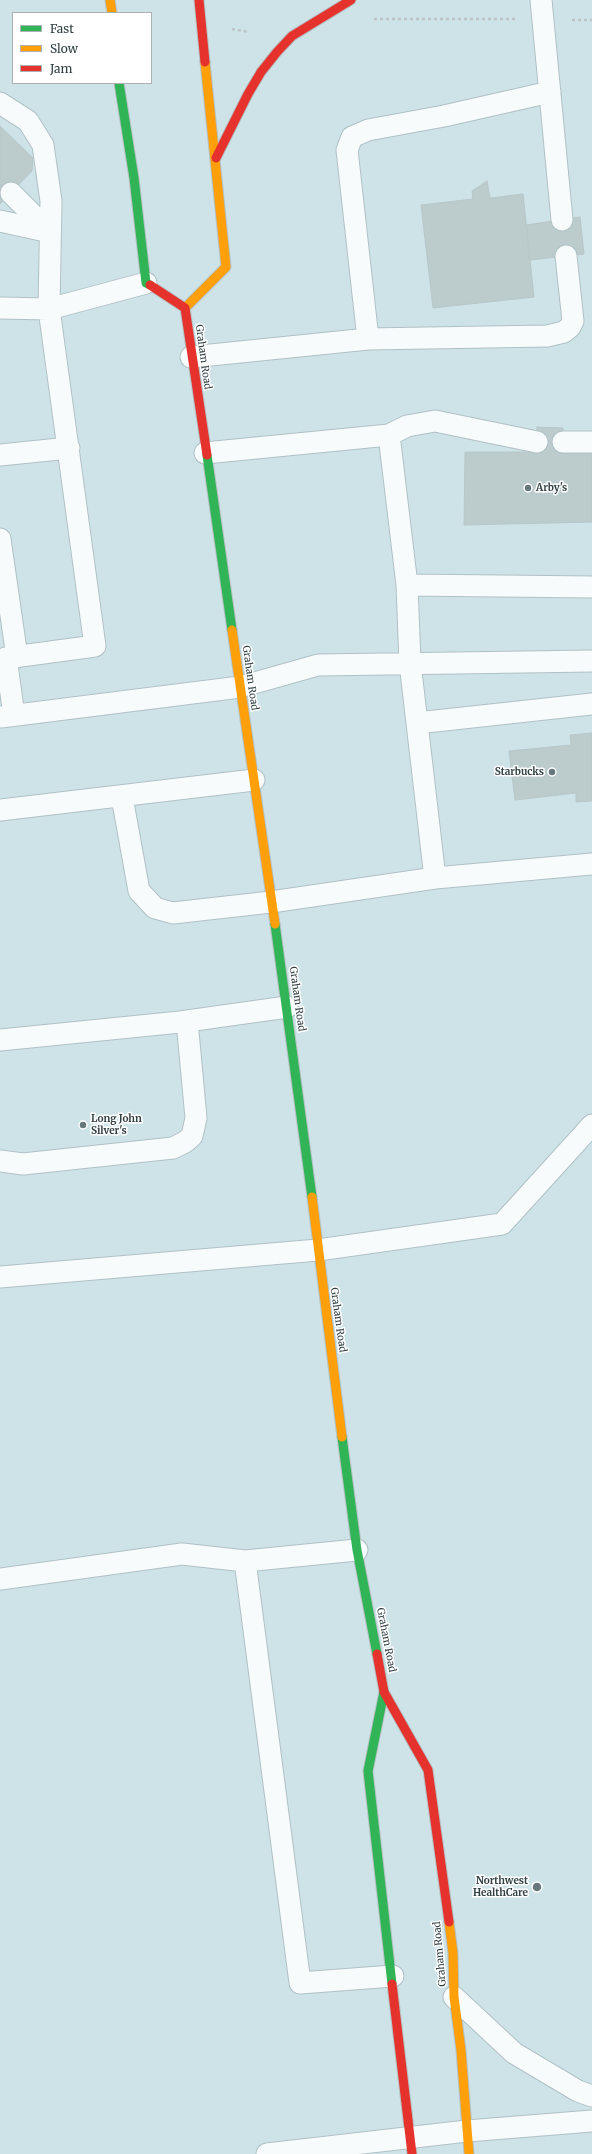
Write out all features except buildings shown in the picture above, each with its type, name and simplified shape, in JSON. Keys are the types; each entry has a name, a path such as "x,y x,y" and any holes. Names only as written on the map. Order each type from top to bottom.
{"main road":[{"path":"110,0 112,12"},
{"path":"119,84 146,283 185,308 226,267 199,0"},
{"path":"216,158 248,94 261,72 277,52 292,36 351,0"},
{"name":"Graham Road","path":"185,308 287,1008 357,1550 384,1692 428,1770 453,1953 454,1997 461,2050 469,2154"},
{"name":"Graham Road","path":"384,1692 368,1771 393,1976 411,2146"}],"lane":[{"path":"541,0 562,220"},
{"path":"368,339 347,150 352,137 368,130 444,116 550,92"},
{"path":"0,103 28,121 43,145 51,201 49,309 95,646 6,658 7,716 240,687 318,665 592,661"},
{"path":"11,192 50,232"},
{"path":"0,221 50,232"},
{"path":"191,357 368,339 547,336 564,332 570,327 573,321 566,256"},
{"path":"0,308 49,309 146,283"},
{"path":"205,453 389,435 407,426 435,421 537,442"},
{"path":"389,435 407,585 410,663 435,878"},
{"path":"563,442 592,442"},
{"path":"0,455 69,448"},
{"path":"0,539 17,657"},
{"path":"407,585 592,587"},
{"path":"417,723 592,704"},
{"path":"0,810 122,797 254,780"},
{"path":"122,797 139,891 155,908 172,913 272,902 435,878 592,864"},
{"path":"5,1043 287,1008"},
{"path":"0,1161 23,1164 173,1148 185,1142 192,1136 196,1118 187,1021"},
{"path":"0,1277 318,1250 502,1224 592,1126"},
{"path":"0,1579 182,1554 245,1560 357,1550"},
{"path":"245,1560 300,1983 393,1976"},
{"path":"454,1997 514,2053 578,2091 592,2096"},
{"path":"267,2154 411,2146 467,2131 592,2121"}],"path":[{"path":"370,19 507,19"},
{"path":"578,20 592,20"},
{"path":"229,29 249,32"}],"traffic: fast":[{"path":"119,84 134,178 146,283 150,285"},
{"path":"207,455 232,630"},
{"path":"275,924 312,1197"},
{"path":"342,1437 357,1550 377,1654"},
{"path":"384,1692 368,1771 392,1984"}],"traffic: slow":[{"path":"110,0 112,12"},
{"path":"185,308 226,267 205,62"},
{"path":"232,630 275,924"},
{"path":"312,1197 342,1437"},
{"path":"449,1922 453,1953 454,1997 461,2050 469,2154"}],"traffic: jam":[{"path":"199,0 205,62"},
{"path":"216,158 248,94 261,72 277,52 292,36 351,0"},
{"path":"150,285 185,308 207,455"},
{"path":"377,1654 384,1692 428,1770 449,1922"},
{"path":"392,1984 412,2154"}],"place":[{"name":"Arby's","path":"528,488"},
{"name":"Starbucks","path":"552,772"},
{"name":"Long John Silver's","path":"83,1125"},
{"name":"Northwest HealthCare","path":"537,1887"}]}
